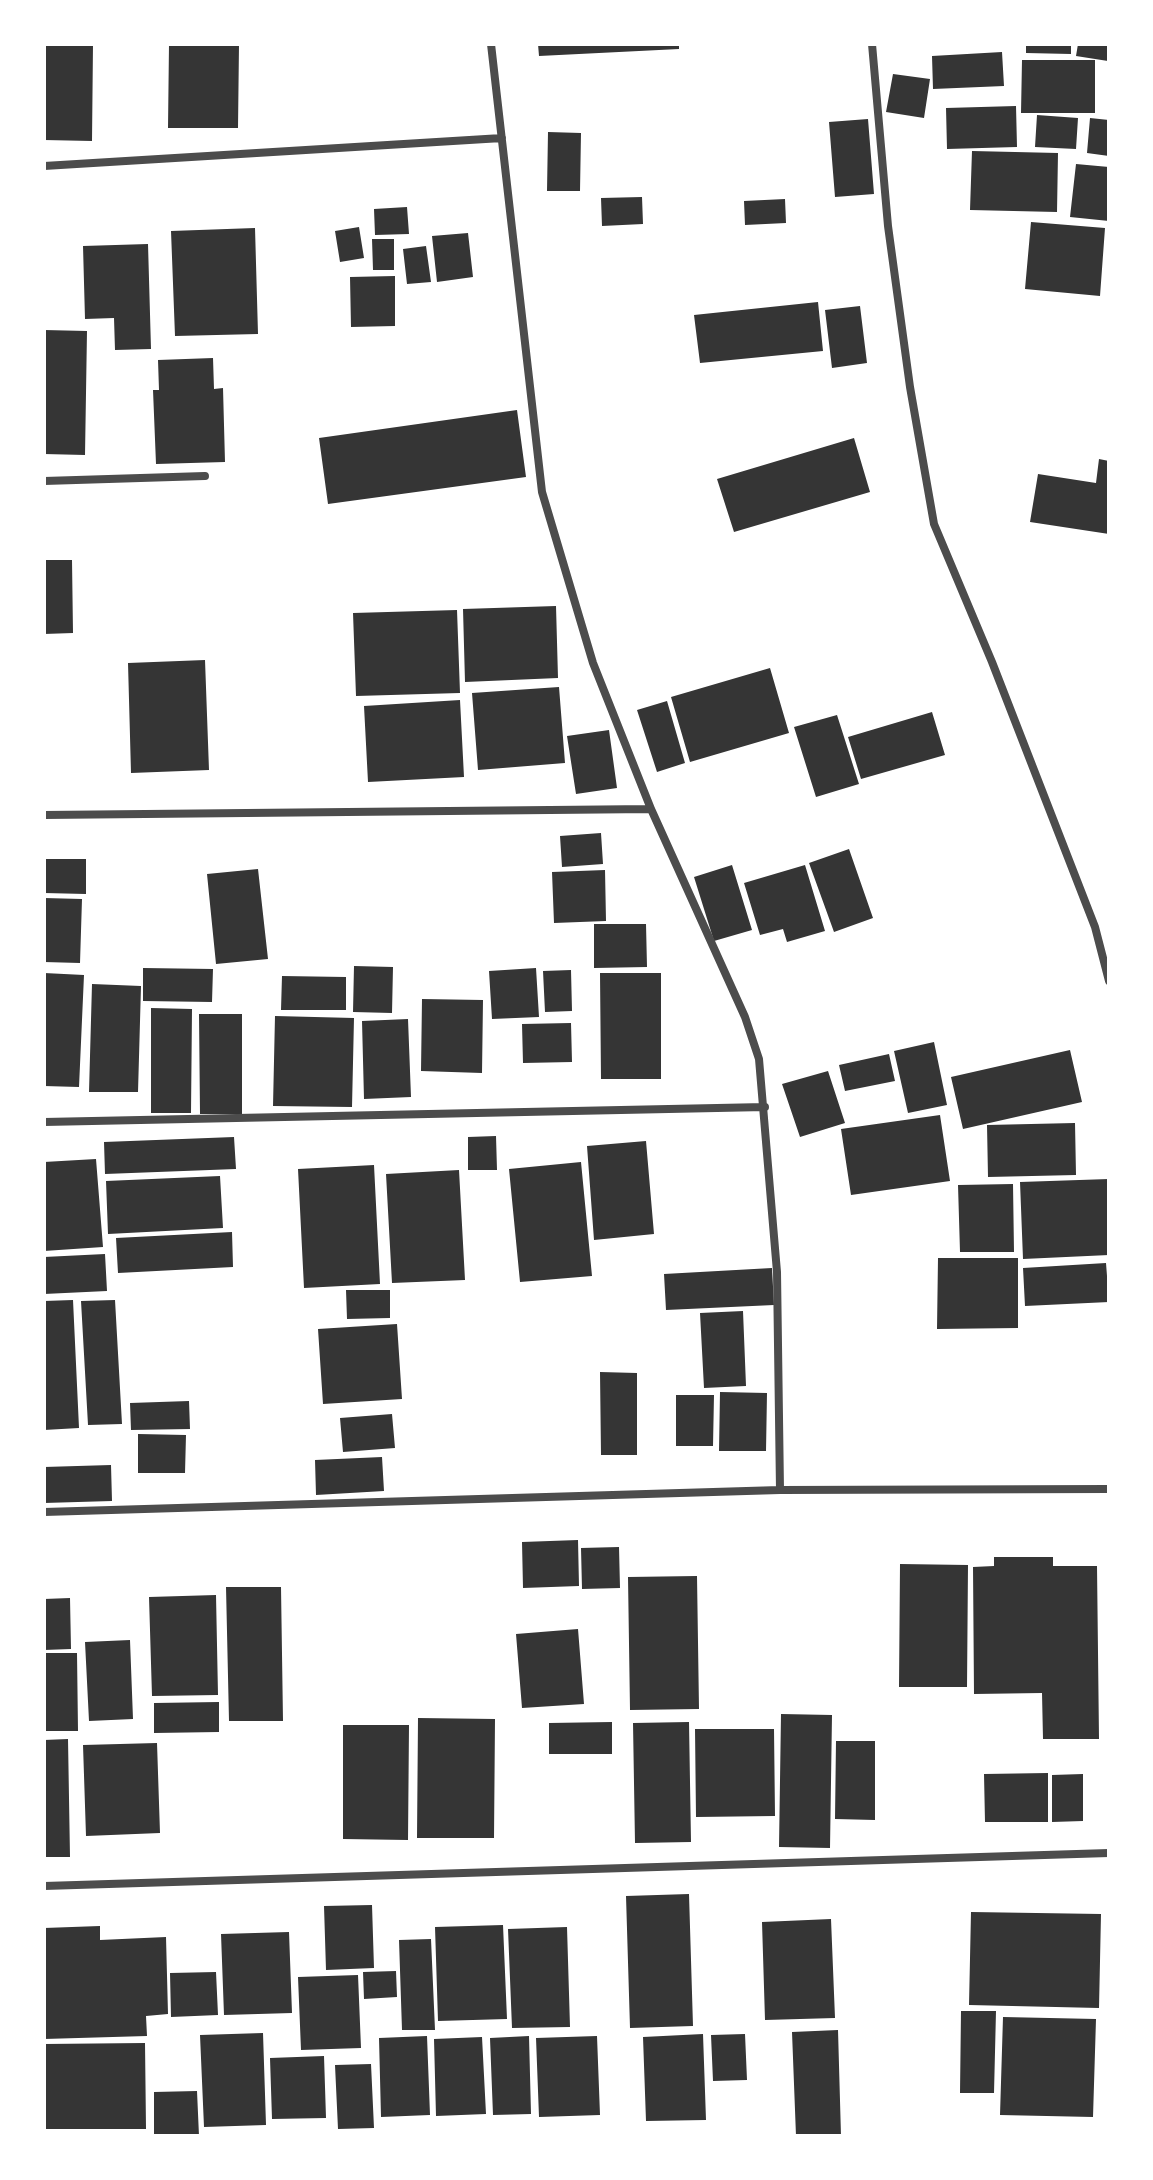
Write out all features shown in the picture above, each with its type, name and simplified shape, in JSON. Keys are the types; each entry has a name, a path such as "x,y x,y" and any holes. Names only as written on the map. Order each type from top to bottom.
{"street":[{"path":"491,44 542,492 593,663 651,809 745,1017 759,1059 777,1272 780,1490"},
{"path":"872,44 888,226 910,387 934,524 992,662 1089,912 1109,981"},
{"path":"44,166 502,138"},
{"path":"44,481 205,476"},
{"path":"44,815 651,809"},
{"path":"44,1122 765,1107"},
{"path":"44,1512 780,1490 1109,1489"},
{"path":"44,1886 1109,1853"}],"building":[{"path":"44,44 93,44 92,141 44,140"},
{"path":"169,44 239,44 238,128 168,128"},
{"path":"538,44 679,44 679,49 539,56"},
{"path":"1026,44 1071,44 1071,54 1026,53"},
{"path":"1078,44 1109,44 1108,61 1076,56"},
{"path":"1002,52 1004,86 933,89 932,56"},
{"path":"1022,60 1095,60 1095,113 1021,113"},
{"path":"893,74 930,79 924,118 886,112"},
{"path":"1016,106 1017,147 947,149 946,108"},
{"path":"1037,115 1078,118 1076,149 1035,147"},
{"path":"1090,118 1109,120 1109,156 1087,153"},
{"path":"868,119 874,194 835,197 829,122"},
{"path":"548,132 581,133 580,191 547,191"},
{"path":"972,151 1058,153 1057,212 970,210"},
{"path":"1076,164 1109,167 1109,221 1070,217"},
{"path":"642,197 643,224 602,226 601,198"},
{"path":"785,199 786,223 745,225 744,201"},
{"path":"407,207 409,234 375,235 374,209"},
{"path":"1031,222 1105,228 1100,296 1025,289"},
{"path":"359,227 364,258 340,262 335,231"},
{"path":"255,228 258,334 175,336 171,231"},
{"path":"468,233 473,277 437,282 432,236"},
{"path":"372,239 394,239 394,270 373,270"},
{"path":"148,244 151,349 115,350 114,318 85,319 83,246"},
{"path":"426,246 431,282 407,284 403,249"},
{"path":"395,276 395,326 351,327 350,277"},
{"path":"818,302 823,351 700,363 694,315"},
{"path":"860,306 867,363 832,368 825,310"},
{"path":"44,330 87,331 85,455 44,454"},
{"path":"213,358 214,389 223,388 225,462 156,464 153,390 159,390 158,360"},
{"path":"517,410 526,477 328,504 319,438"},
{"path":"854,438 870,492 734,532 717,479"},
{"path":"1099,459 1109,461 1109,534 1030,522 1038,474 1096,483"},
{"path":"44,560 72,560 73,633 44,634"},
{"path":"556,606 558,678 465,682 463,609"},
{"path":"457,610 460,693 356,696 353,613"},
{"path":"205,660 209,770 131,773 128,663"},
{"path":"770,668 789,733 690,762 671,697"},
{"path":"559,687 565,763 478,770 472,693"},
{"path":"460,700 464,777 368,782 364,706"},
{"path":"667,701 685,763 657,772 637,710"},
{"path":"932,712 945,755 861,779 848,737"},
{"path":"837,715 859,784 816,797 794,727"},
{"path":"609,730 617,788 576,794 567,736"},
{"path":"601,833 603,864 562,867 560,836"},
{"path":"849,849 873,918 834,932 809,863"},
{"path":"44,859 86,859 86,894 44,893"},
{"path":"732,865 752,930 714,941 694,877"},
{"path":"805,865 825,931 787,942 783,929 760,935 744,883"},
{"path":"258,869 268,959 216,964 207,874"},
{"path":"605,870 606,921 554,923 552,872"},
{"path":"44,898 82,899 80,963 44,962"},
{"path":"594,924 646,924 647,967 594,968"},
{"path":"354,966 393,967 392,1013 353,1012"},
{"path":"143,968 213,969 212,1002 143,1001"},
{"path":"536,968 539,1017 492,1019 489,971"},
{"path":"571,970 572,1011 545,1012 543,971"},
{"path":"44,973 84,975 79,1087 44,1086"},
{"path":"600,973 661,973 661,1079 601,1079"},
{"path":"282,976 346,977 346,1010 281,1010"},
{"path":"92,984 141,986 138,1092 89,1092"},
{"path":"422,999 483,1000 482,1073 421,1071"},
{"path":"151,1008 192,1009 191,1113 151,1113"},
{"path":"199,1014 242,1014 242,1114 200,1114"},
{"path":"275,1016 354,1018 352,1107 273,1106"},
{"path":"408,1019 411,1097 364,1099 362,1021"},
{"path":"571,1023 572,1062 523,1063 522,1024"},
{"path":"934,1042 947,1105 908,1113 894,1051"},
{"path":"1070,1050 1082,1102 963,1129 951,1077"},
{"path":"889,1054 895,1081 845,1091 839,1065"},
{"path":"828,1071 845,1123 800,1137 782,1084"},
{"path":"940,1115 950,1181 851,1195 841,1129"},
{"path":"1075,1123 1076,1175 988,1177 987,1125"},
{"path":"496,1136 497,1170 468,1170 468,1137"},
{"path":"234,1137 236,1169 105,1174 104,1142"},
{"path":"646,1141 654,1234 594,1240 587,1146"},
{"path":"96,1159 103,1247 44,1251 44,1162"},
{"path":"581,1162 592,1276 520,1282 509,1169"},
{"path":"374,1165 380,1284 304,1288 298,1169"},
{"path":"459,1170 465,1280 392,1283 386,1174"},
{"path":"220,1176 223,1228 108,1234 106,1181"},
{"path":"1109,1179 1109,1255 1023,1259 1020,1182"},
{"path":"1013,1184 1014,1252 960,1252 958,1185"},
{"path":"232,1232 233,1267 118,1273 116,1238"},
{"path":"105,1254 107,1291 44,1294 44,1257"},
{"path":"938,1258 1018,1258 1018,1328 937,1329"},
{"path":"1106,1263 1109,1302 1025,1306 1023,1268"},
{"path":"772,1268 774,1305 666,1310 664,1274"},
{"path":"346,1290 390,1290 390,1318 347,1319"},
{"path":"73,1300 79,1428 44,1430 44,1301"},
{"path":"115,1300 122,1424 88,1425 81,1301"},
{"path":"743,1311 746,1386 704,1388 700,1313"},
{"path":"397,1324 402,1399 323,1404 318,1329"},
{"path":"600,1372 637,1373 637,1455 601,1455"},
{"path":"720,1392 767,1393 766,1451 719,1451"},
{"path":"676,1395 714,1395 713,1446 676,1446"},
{"path":"189,1401 190,1429 131,1430 130,1403"},
{"path":"392,1414 395,1448 343,1452 340,1418"},
{"path":"138,1434 186,1435 185,1473 138,1473"},
{"path":"382,1457 384,1491 316,1495 315,1460"},
{"path":"111,1465 112,1501 44,1503 44,1467"},
{"path":"578,1540 579,1586 523,1588 522,1542"},
{"path":"619,1547 620,1588 582,1589 581,1548"},
{"path":"994,1557 1053,1557 1053,1566 1097,1566 1099,1739 1043,1739 1042,1693 974,1694 973,1567 994,1566"},
{"path":"900,1564 968,1565 967,1687 899,1687"},
{"path":"697,1576 699,1709 630,1710 628,1577"},
{"path":"226,1587 281,1587 283,1721 229,1721"},
{"path":"216,1595 218,1695 152,1696 149,1597"},
{"path":"70,1598 71,1649 44,1650 44,1599"},
{"path":"578,1629 584,1704 522,1708 516,1634"},
{"path":"130,1640 133,1719 89,1721 85,1642"},
{"path":"44,1653 77,1653 78,1731 44,1731"},
{"path":"219,1702 219,1732 154,1733 154,1703"},
{"path":"781,1714 832,1715 830,1848 779,1847"},
{"path":"418,1718 495,1719 494,1838 417,1838"},
{"path":"612,1722 612,1754 549,1754 549,1723"},
{"path":"689,1722 691,1842 635,1843 633,1723"},
{"path":"343,1725 409,1725 408,1840 343,1839"},
{"path":"695,1729 774,1729 775,1816 696,1817"},
{"path":"68,1739 70,1857 44,1857 44,1740"},
{"path":"836,1741 875,1741 875,1820 835,1819"},
{"path":"157,1743 160,1833 86,1836 83,1745"},
{"path":"1048,1773 1048,1822 985,1822 984,1774"},
{"path":"1083,1774 1083,1821 1052,1822 1052,1775"},
{"path":"689,1894 693,2026 630,2028 626,1896"},
{"path":"372,1905 374,1968 326,1970 324,1906"},
{"path":"971,1912 1101,1914 1099,2008 969,2005"},
{"path":"831,1919 835,2018 765,2020 762,1922"},
{"path":"503,1925 507,2019 438,2021 435,1927"},
{"path":"100,1926 100,1940 166,1937 168,2014 146,2016 147,2036 44,2039 44,1928"},
{"path":"567,1927 570,2027 512,2028 508,1929"},
{"path":"289,1932 292,2013 224,2015 221,1934"},
{"path":"431,1939 435,2030 402,2030 399,1940"},
{"path":"396,1971 397,1997 364,1999 363,1972"},
{"path":"216,1972 218,2015 171,2017 170,1973"},
{"path":"358,1975 361,2048 301,2050 298,1977"},
{"path":"961,2011 996,2011 994,2093 960,2093"},
{"path":"1003,2017 1096,2019 1093,2117 1000,2115"},
{"path":"838,2030 841,2136 796,2136 792,2032"},
{"path":"263,2033 266,2125 204,2127 200,2035"},
{"path":"703,2034 706,2120 646,2121 643,2037"},
{"path":"745,2034 747,2080 713,2081 711,2035"},
{"path":"427,2036 430,2115 381,2117 379,2038"},
{"path":"529,2036 531,2114 493,2115 490,2038"},
{"path":"597,2036 600,2115 539,2117 536,2038"},
{"path":"482,2037 486,2114 436,2116 434,2039"},
{"path":"145,2043 146,2129 44,2129 44,2044"},
{"path":"324,2056 326,2118 272,2119 270,2058"},
{"path":"371,2064 374,2128 338,2129 335,2065"},
{"path":"197,2091 199,2136 154,2136 154,2092"}]}
